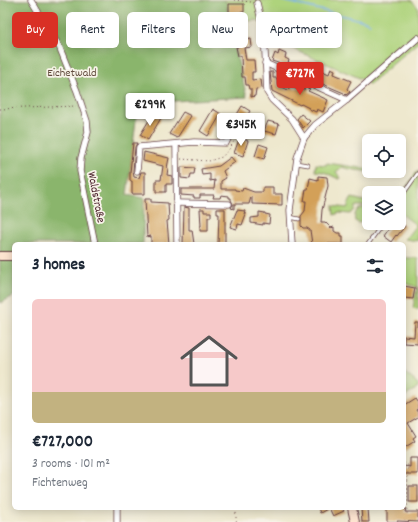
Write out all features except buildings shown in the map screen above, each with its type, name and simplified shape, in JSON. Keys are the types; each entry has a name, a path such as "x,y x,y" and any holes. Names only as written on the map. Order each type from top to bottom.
{"street":[{"name":"Waldstraße","path":"31,0 59,46 82,105 88,127 87,137 81,158 80,171 95,242"},
{"path":"257,3 264,32 267,92 272,100 292,119 304,138"},
{"path":"292,242 290,217 296,163 298,151 304,138 315,125 347,100 418,38"},
{"path":"265,63 347,100"},
{"path":"137,171 139,147 176,145 194,142 226,143 230,135"},
{"path":"176,145 177,242"},
{"path":"176,203 229,204"},
{"path":"0,256 12,256"},
{"path":"117,510 117,522"},
{"path":"352,510 355,522"}],"lane":[{"path":"296,163 308,165"},
{"path":"406,190 418,173"},
{"path":"290,217 299,218"},
{"path":"369,242 378,230"}],"path":[{"path":"234,0 257,3"},
{"path":"0,109 82,105"},
{"path":"406,464 408,465 406,515"},
{"path":"236,510 236,522"}],"green space":[{"name":"Eichetwald","path":"0,0 224,0 226,2 228,12 198,12 198,48 235,48 247,97 138,103 127,195 144,198 143,242 12,242 12,297 0,303"},
{"path":"224,0 411,0 418,7 418,42 369,85 366,81 291,48 342,48 342,12 256,12 256,21 248,21 248,12 228,12 226,2"},
{"path":"327,163 362,168 362,171 342,167 336,172 341,178 339,179 324,172 315,171 316,164 326,165"},
{"path":"418,170 418,241 405,239 416,225 406,217 406,187"},
{"path":"352,198 362,200 362,206 356,206 354,211 350,214 339,213 334,215 333,206 347,208"},
{"path":"362,208 362,222 359,223 355,221 355,217 359,209"},
{"path":"406,258 418,258 418,309 413,308 417,287 406,284"},
{"path":"406,374 418,384 418,388 406,396"}],"waterway":[{"path":"280,0 365,21 370,24"}]}
